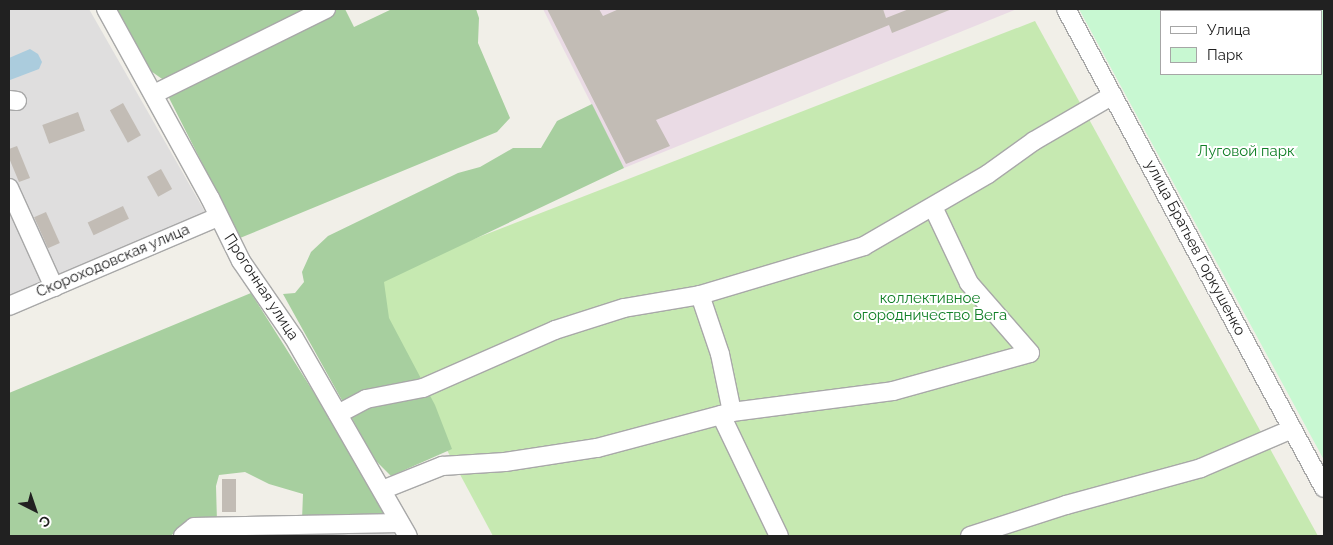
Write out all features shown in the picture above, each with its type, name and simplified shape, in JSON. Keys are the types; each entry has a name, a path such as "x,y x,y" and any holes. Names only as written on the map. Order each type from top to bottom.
{"street":[{"name":"Прогонная улица","path":"106,9 154,94 241,261 294,338 404,530"},
{"path":"154,94 326,9"},
{"name":"улица Братьев Горкушенко","path":"1066,9 1324,488"},
{"path":"338,414 366,399 423,388 555,330 624,308 700,295 864,246 933,207 1113,95"},
{"path":"9,188 54,287"},
{"path":"382,490 442,466 505,462 597,448 727,414 893,391 1030,354 969,284 933,207"},
{"name":"Скороходовская улица","path":"9,306 218,217"},
{"path":"700,295 720,354 727,414 779,536"},
{"path":"970,536 1006,531 1066,505 1201,468 1292,429"},
{"path":"183,536 194,527 404,530"}],"shaded area":[{"path":"9,9 89,9 208,217 9,300"},
{"path":"543,9 1017,9 624,168"},
{"path":"394,533 395,536 199,536 202,534"}],"green space":[{"path":"117,9 319,9 165,81 148,69"},
{"path":"334,9 345,9 354,27 392,9 476,9 479,18 478,43 510,118 497,132 240,238 166,92"},
{"name":"Луговой парк","path":"1079,9 1324,9 1324,460"},
{"name":"коллективное огородничество Вега","path":"1035,21 1318,536 493,536 358,284"},
{"path":"592,104 624,168 384,282 389,318 435,405 452,449 391,476 375,460 283,294 295,293 304,282 302,272 311,252 328,236 458,173 480,167 513,148 541,148 557,121"},
{"path":"251,293 393,518 302,520 303,494 269,484 245,472 219,475 216,486 217,522 186,525 170,536 9,536 9,393"}],"water":[{"path":"30,49 38,54 42,62 39,69 10,80 9,58"}],"building":[{"path":"547,9 599,9 603,16 619,9 883,9 886,18 909,9 952,9 892,33 889,25 656,120 670,146 626,164"},
{"path":"123,103 141,135 128,143 110,110"},
{"path":"78,112 85,131 49,144 42,125"},
{"path":"17,146 30,178 19,182 9,158 9,149"},
{"path":"161,169 172,189 158,197 147,177"},
{"path":"123,206 129,219 94,235 88,222"},
{"path":"46,212 60,243 48,248 34,217"},
{"path":"222,479 236,479 236,512 222,512"}]}
